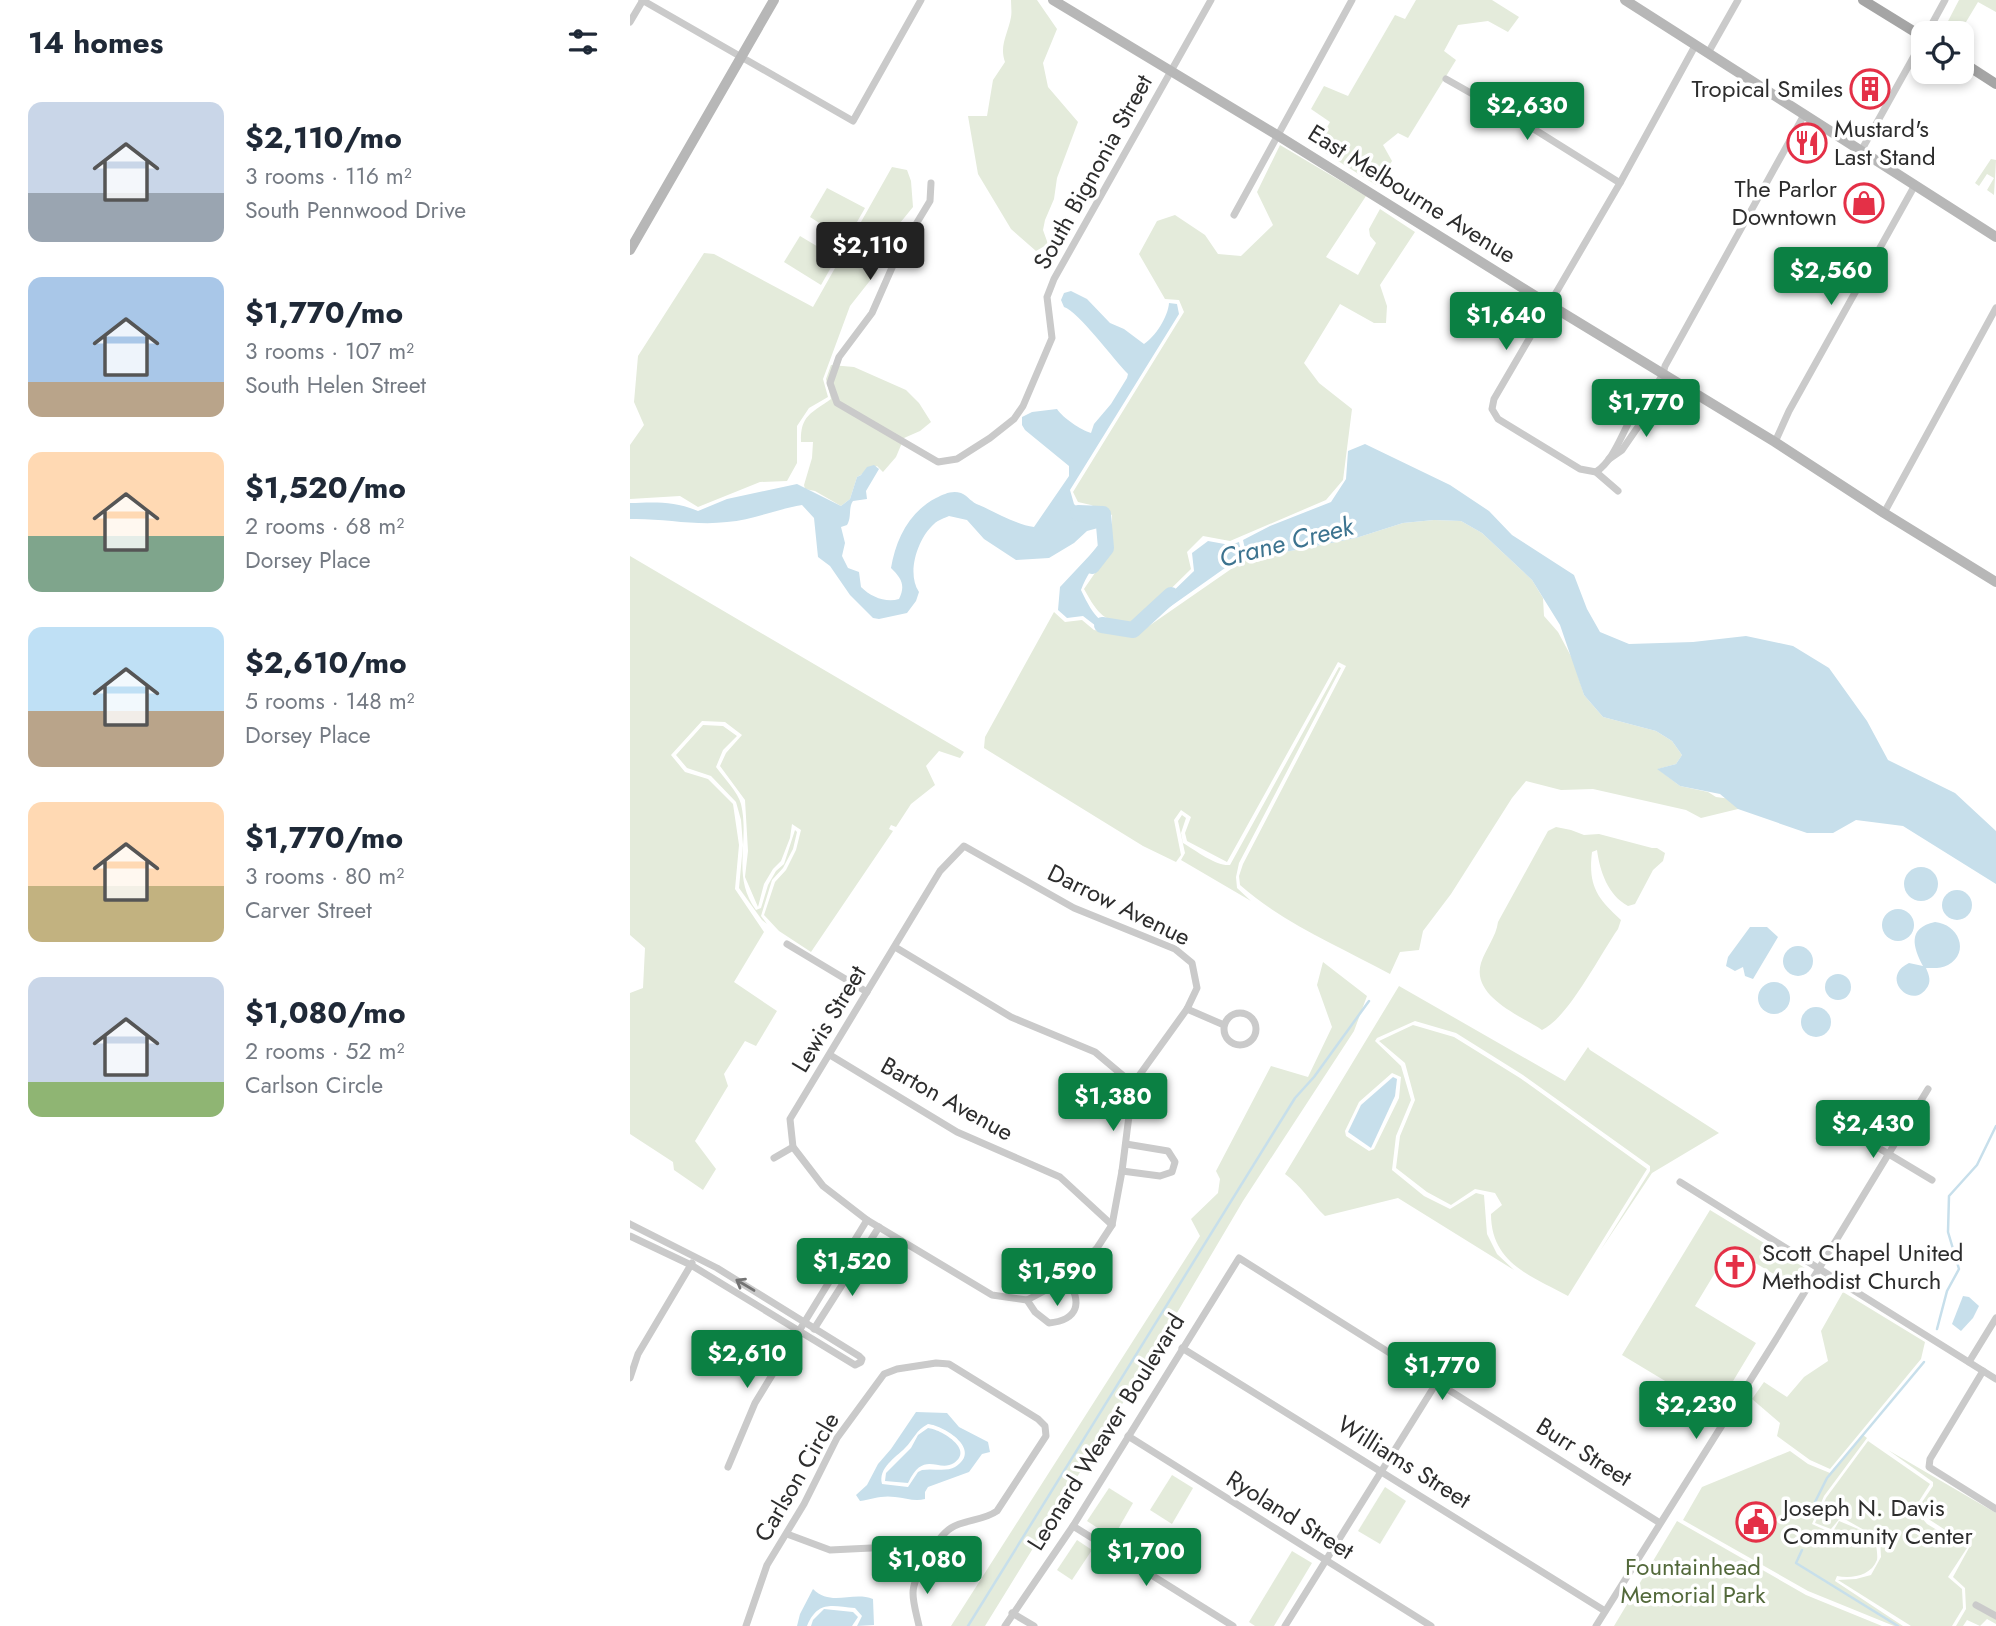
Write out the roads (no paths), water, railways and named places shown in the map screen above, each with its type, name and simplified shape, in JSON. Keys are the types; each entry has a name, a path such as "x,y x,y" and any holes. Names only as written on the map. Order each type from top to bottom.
{"main road":[{"path":"1863,0 1911,30"},
{"path":"1974,70 1996,84"}],"street":[{"path":"630,22 642,0 853,121 921,0"},
{"path":"630,250 774,0"},
{"name":"South Bignonia Street","path":"930,183 930,201 898,254 872,313 839,357 830,383 837,403 938,462 957,459 990,438 1014,419 1023,406 1052,338 1047,297 1054,279 1211,0"},
{"path":"1234,215 1352,0"},
{"path":"1625,0 1996,237"},
{"path":"1708,53 1738,0"},
{"path":"1934,21 1945,0"},
{"name":"East Melbourne Avenue","path":"1060,2 1775,442 1996,582"},
{"path":"1618,491 1596,472 1580,468 1499,419 1492,409 1494,399 1620,183 1695,46"},
{"path":"1861,151 1911,60"},
{"path":"1446,79 1620,183"},
{"path":"1596,472 1605,466 1630,420 1643,401 1650,396 1663,374 1804,115"},
{"path":"1775,442 1789,411 1915,185"},
{"path":"1884,513 1996,308"},
{"name":"Darrow Avenue","path":"940,871 964,843 1074,908 1175,949 1192,963 1197,988 1187,1009"},
{"name":"Lewis Street","path":"793,1147 790,1119 940,871"},
{"path":"787,944 867,992"},
{"path":"895,947 1012,1017 1095,1052 1133,1084"},
{"path":"774,1158 793,1147 824,1186 867,1220 992,1295 1027,1300 1067,1279 1097,1248 1112,1225 1133,1084 1187,1009 1224,1025"},
{"path":"1244,1013 1256,1023 1256,1033 1250,1042 1239,1045 1225,1036 1224,1025 1229,1016 1244,1013"},
{"name":"Barton Avenue","path":"830,1055 957,1132 1060,1177 1112,1225"},
{"path":"1596,1626 1928,1089"},
{"path":"1827,1117 1932,1180"},
{"path":"1122,1171 1160,1175 1172,1172 1175,1162 1168,1152 1126,1144"},
{"path":"1680,1182 1996,1379"},
{"path":"728,1467 755,1403 867,1220"},
{"path":"630,1224 696,1256 805,1321 859,1356 861,1362 855,1365 691,1265 630,1236"},
{"path":"816,1328 879,1227"},
{"path":"630,1378 634,1353 696,1256"},
{"name":"Leonard Weaver Boulevard","path":"1004,1626 1073,1526 1239,1258"},
{"name":"Burr Street","path":"1239,1258 1660,1523"},
{"path":"1027,1300 1035,1312 1049,1323 1065,1321 1074,1312 1076,1300 1074,1290 1067,1279"},
{"path":"1969,1362 1996,1318"},
{"path":"799,1330 816,1328"},
{"name":"Williams Street","path":"1182,1348 1605,1611"},
{"name":"Carlson Circle","path":"746,1626 767,1565 787,1534 837,1438 862,1407 879,1378 890,1370 944,1363 1038,1419 1045,1426 1046,1436 997,1511 989,1517 950,1528 938,1541 923,1564 912,1592 919,1626"},
{"path":"1983,1371 1930,1459 1929,1467 1996,1509"},
{"path":"1285,1626 1437,1382"},
{"name":"Ryoland Street","path":"1128,1436 1431,1626"},
{"path":"1073,1526 1233,1626"},
{"path":"787,1534 830,1550 892,1547 923,1564"},
{"path":"1976,1605 1996,1616"},
{"path":"1012,1613 1034,1626"}],"water":[{"path":"1071,291 1087,299 1110,323 1124,329 1144,344 1160,326 1169,303 1177,304 1179,314 1070,490 1074,504 1081,511 1092,510 1108,517 1108,531 1104,550 1081,590 1090,608 1106,623 1133,630 1194,571 1192,553 1208,541 1230,545 1239,542 1242,556 1133,633 1096,626 1083,616 1067,618 1058,610 1060,587 1106,538 1098,528 1087,531 1074,543 1049,558 1016,560 984,539 967,520 949,516 939,520 928,530 916,556 914,575 919,592 916,601 907,613 879,619 873,618 850,595 830,566 818,557 814,518 802,505 737,521 715,523 630,519 630,503 673,504 698,511 727,499 797,484 841,506 850,499 857,477 867,467 874,465 879,469 866,491 867,499 853,501 847,525 841,527 845,543 842,556 848,568 859,572 861,587 865,591 884,600 899,599 902,586 891,568 893,557 905,527 918,511 939,497 958,492 1006,518 1034,527 1069,476 1069,466 1025,430 1022,417 1032,412 1057,409 1072,423 1091,433 1094,424 1111,404 1127,378 1128,374 1087,326 1064,307 1061,300 1064,293"},
{"path":"1365,444 1450,485 1489,511 1512,535 1574,575 1587,609 1600,632 1629,644 1693,642 1746,636 1793,646 1829,668 1867,721 1888,760 1955,793 1996,831 1996,884 1903,826 1856,820 1833,833 1807,833 1738,809 1720,794 1680,786 1657,769 1676,764 1682,755 1672,741 1656,731 1603,717 1584,695 1560,625 1532,580 1482,533 1461,521 1403,523 1356,538 1247,558 1243,540 1270,526 1331,502 1346,479 1348,451"},
{"path":"1921,867 1933,872 1938,884 1933,896 1921,901 1909,896 1904,884 1909,872"},
{"path":"1957,890 1968,894 1972,905 1968,916 1957,920 1946,916 1942,905 1946,894"},
{"path":"1898,909 1909,914 1914,925 1909,936 1898,941 1887,936 1882,925 1887,914"},
{"path":"1935,922 1943,924 1955,933 1959,939 1959,953 1955,960 1945,966 1926,968 1929,984 1920,994 1906,994 1897,983 1897,976 1909,963 1923,966 1915,945 1916,934 1926,925"},
{"path":"1750,927 1767,927 1778,937 1753,979 1745,976 1743,967 1735,971 1726,966 1728,957"},
{"path":"1798,946 1809,950 1813,961 1809,972 1798,976 1787,972 1783,961 1787,950"},
{"path":"1838,974 1848,977 1851,987 1848,997 1838,1000 1828,997 1825,987 1828,977"},
{"path":"1774,982 1785,987 1790,998 1785,1009 1774,1014 1763,1009 1758,998 1763,987"},
{"path":"1816,1007 1826,1012 1831,1022 1826,1032 1816,1037 1806,1032 1801,1022 1806,1012"},
{"path":"1393,1077 1397,1079 1395,1096 1371,1148 1348,1132 1361,1105"},
{"path":"1963,1296 1969,1297 1979,1306 1973,1318 1961,1331 1952,1324"},
{"path":"916,1412 947,1413 959,1427 988,1442 990,1452 982,1454 969,1472 928,1487 925,1499 886,1496 860,1501 856,1495 867,1485 878,1464","holes":["928,1424 951,1434 963,1446 963,1460 955,1467 944,1470 922,1470 908,1487 882,1484 882,1473 888,1464 921,1429"]},
{"path":"928,1428 953,1441 958,1446 959,1458 948,1465 925,1464 914,1473 908,1483 885,1481 886,1473 911,1448 918,1435"},
{"path":"813,1589 827,1597 873,1599 874,1625 857,1626 862,1616 855,1608 826,1606 816,1612 807,1626 797,1626"},
{"path":"824,1609 853,1612 858,1617 852,1626 811,1626"}],"waterway":[{"name":"Crane Creek","path":"1078,513 1103,514 1106,548 1092,566"},
{"name":"Crane Creek","path":"1102,625 1133,630 1171,595"},
{"path":"968,1626 1295,1098 1314,1077 1369,1001"},
{"path":"1937,1329 1947,1291 1959,1269 1948,1232 1949,1196 1977,1165 1996,1126"},
{"path":"1810,1512 1827,1478 1924,1362"},
{"path":"1802,1550 1796,1563 1898,1626"}],"place":[{"name":"Tropical Smiles","path":"1870,89"},
{"name":"Mustard's Last Stand","path":"1807,143"},
{"name":"The Parlor Downtown","path":"1864,203"},
{"name":"Scott Chapel United Methodist Church","path":"1735,1267"},
{"name":"Joseph N. Davis Community Center","path":"1756,1522"}],"park label":[{"name":"Fountainhead Memorial Park","path":"1693,1581"}]}
